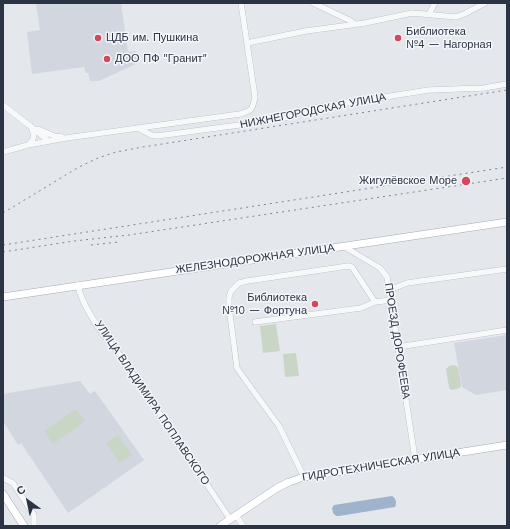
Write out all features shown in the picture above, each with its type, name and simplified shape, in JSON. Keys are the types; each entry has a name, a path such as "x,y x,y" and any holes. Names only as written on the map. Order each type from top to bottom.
{"main road":[{"name":"ЖЕЛЕЗНОДОРОЖНАЯ УЛИЦА","path":"3,297 507,222"},
{"name":"ГИДРОТЕХНИЧЕСКАЯ УЛИЦА","path":"220,526 277,488 304,477 507,445"},
{"path":"3,494 24,526"}],"street":[{"path":"3,152 28,145 66,138 240,114 249,111 253,108 255,97 241,3"},
{"path":"313,3 355,24"},
{"path":"429,14 435,3"},
{"path":"247,42 412,13 456,17 485,3"},
{"name":"НИЖНЕГОРОДСКАЯ УЛИЦА","path":"138,128 151,135 157,136 285,118 314,108 429,90 484,88 507,84"},
{"path":"3,105 49,141"},
{"path":"30,126 54,136 66,138"},
{"path":"28,145 32,141 34,135 30,126"},
{"name":"ПРОЕЗД ДОРОФЕЕВА","path":"343,246 380,268 387,277 414,459"},
{"path":"304,477 279,426 237,368 229,297 232,290 239,283 348,266 352,267 376,302"},
{"path":"389,290 406,283 507,269"},
{"name":"УЛИЦА ВЛАДИМИРА ПОПЛАВСКОГО","path":"78,285 79,292 87,308 107,340 123,359 233,517 243,526"},
{"path":"255,322 361,308 376,302 391,300"},
{"path":"398,347 507,330"},
{"path":"3,478 13,483 34,515 34,526"}],"shaded area":[{"path":"36,3 121,3 128,52 136,51 138,63 99,81 90,81 88,73 86,73 84,67 32,74 27,32 40,30"},
{"path":"507,335 507,390 476,395 462,387 454,343"},
{"path":"80,381 90,394 95,391 144,460 68,513 21,443 18,445 3,421 3,394"}],"green space":[{"path":"276,324 280,351 263,353 260,326"},
{"path":"296,353 299,376 285,377 283,354"},
{"path":"454,365 458,367 461,385 460,388 452,390 449,387 446,369 449,366"},
{"path":"76,409 85,421 53,444 44,431"},
{"path":"118,435 132,455 120,463 106,443"}],"water":[{"path":"392,496 396,501 395,507 339,516 336,516 333,513 332,508 334,505"}],"railway":[{"path":"3,213 79,167 98,158 116,152 507,90"},
{"path":"3,245 507,167"},
{"path":"3,252 74,241 129,235 507,178"},
{"path":"91,245 119,242"}],"place":[{"name":"ЦДБ им. Пушкина","path":"98,38"},
{"name":"Библиотека №4 — Нагорная","path":"398,38"},
{"name":"ДОО ПФ \"Гранит\"","path":"107,59"},
{"name":"Жигулёвское Море","path":"466,181"},
{"name":"Библиотека №10 — Фортуна","path":"315,304"}]}
